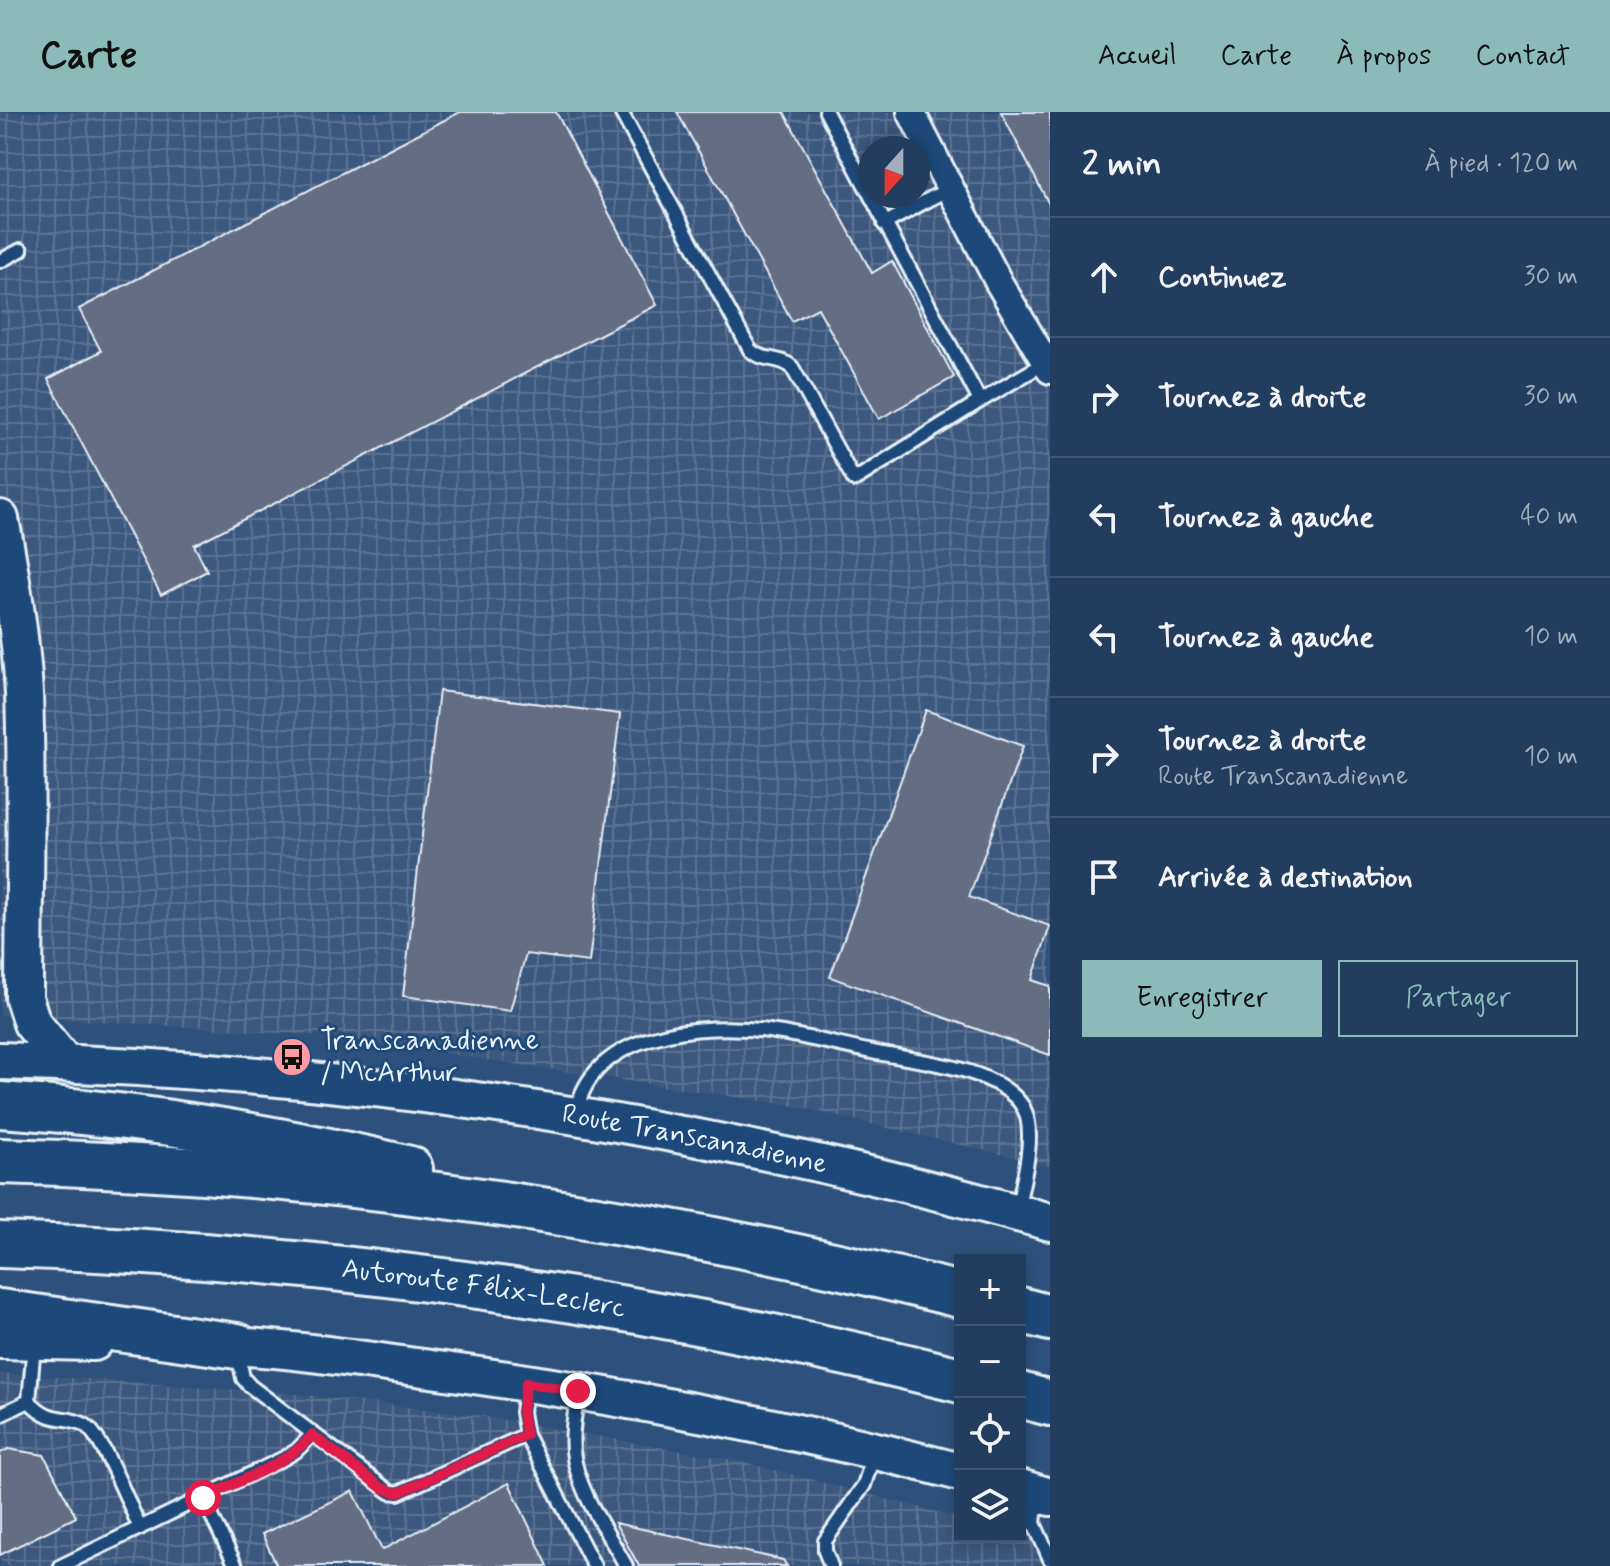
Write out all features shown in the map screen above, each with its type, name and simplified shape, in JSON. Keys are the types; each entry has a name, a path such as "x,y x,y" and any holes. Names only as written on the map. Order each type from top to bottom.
{"highway":[{"path":"0,1105 112,1114 286,1141 463,1181 621,1223"},
{"path":"0,1161 177,1171 493,1204 621,1223 804,1259 954,1294"},
{"name":"Autoroute Félix-Leclerc","path":"0,1245 237,1258 465,1283 699,1322 825,1347 954,1379"},
{"path":"0,1312 237,1346"},
{"path":"1026,1312 1050,1318"},
{"path":"1026,1397 1050,1403"}],"main road":[{"path":"0,519 12,587 26,773 24,998 32,1023 65,1063"},
{"name":"Route Transcanadienne","path":"0,1061 156,1067 375,1087 576,1116 761,1150 1050,1222"},
{"path":"17,1340 237,1346 526,1383 875,1451 954,1471"}],"street":[{"path":"911,112 1048,367"}],"lane":[{"path":"621,112 750,350 763,359 779,359 792,367 854,480 980,401 1048,367"},
{"path":"826,112 980,401"},
{"path":"884,224 950,188"},
{"path":"0,261 21,250"},
{"path":"576,1116 582,1093 603,1065 623,1049 682,1031 769,1031 948,1067 996,1084 1013,1095 1026,1114 1028,1140 1016,1212"},
{"path":"17,1340 29,1401 41,1412 78,1422 95,1434 140,1528"},
{"path":"237,1346 243,1378 250,1386 382,1488 398,1493 526,1435"},
{"path":"526,1383 522,1412 526,1435 594,1566"},
{"path":"578,1391 573,1435 575,1465 626,1566"},
{"path":"0,1415 29,1401"},
{"path":"61,1566 284,1458 305,1444 312,1435"},
{"path":"831,1566 825,1541 864,1485 875,1451"},
{"path":"1036,1493 1034,1523 1050,1559"},
{"path":"203,1498 236,1566"}],"shaded area":[{"path":"0,112 1050,112 1050,1166 790,1105 327,1036 0,1015"},
{"path":"0,1373 296,1394 482,1416 739,1461 954,1516 954,1542 1026,1542 1026,1537 1050,1544 1050,1566 0,1566"}],"building":[{"path":"460,112 556,112 657,305 194,545 207,571 161,595 48,379 101,351 79,309"},
{"path":"677,112 784,112 872,273 892,261 954,377 879,419 818,308 792,321"},
{"path":"1001,112 1050,112 1050,206"},
{"path":"439,691 620,714 589,962 526,954 510,1011 403,996"},
{"path":"926,710 1023,746 969,897 1050,926 1032,980 1050,986 1050,1055 830,977"},
{"path":"8,1449 44,1455 76,1517 0,1555 0,1453"},
{"path":"509,1483 548,1566 277,1566 262,1534 353,1491 382,1550"},
{"path":"615,1523 783,1560 787,1566 639,1566"}],"place":[{"name":"Transcanadienne / McArthur","path":"292,1057"}],"route":[{"path":"203,1498 284,1458 305,1444 312,1435 382,1488 398,1493 526,1435 522,1412 526,1383 578,1391"}]}
